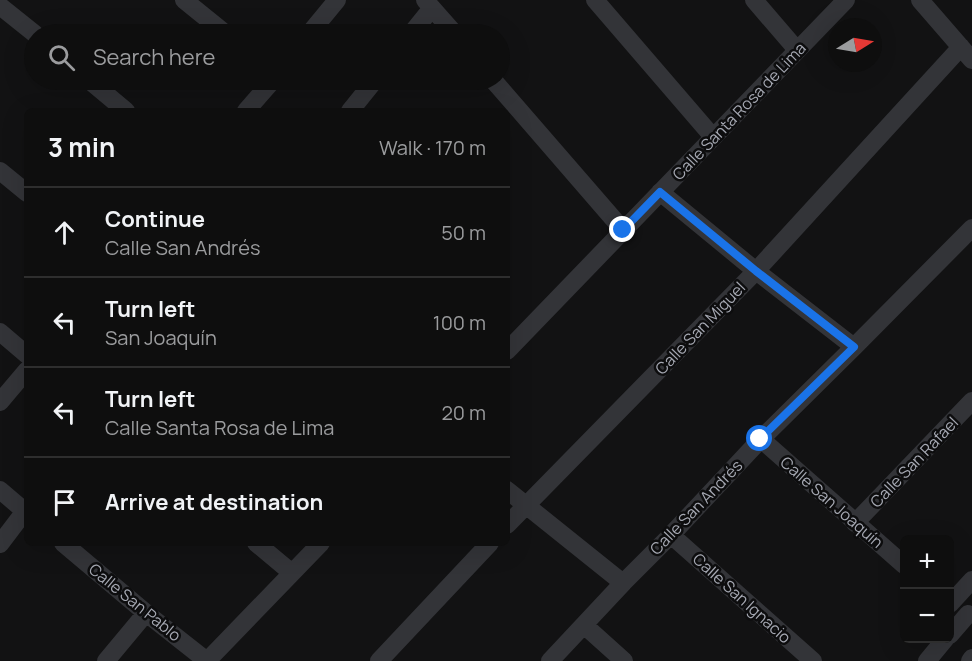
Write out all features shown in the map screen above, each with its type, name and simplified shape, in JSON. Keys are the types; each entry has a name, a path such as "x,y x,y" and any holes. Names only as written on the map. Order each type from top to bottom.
{"street":[{"path":"5,0 0,6 24,26"},
{"path":"184,0 214,24"},
{"path":"317,24 337,0"},
{"path":"595,0 713,137"},
{"path":"754,0 797,50"},
{"name":"Calle Santa Rosa de Lima","path":"510,348 846,0"},
{"path":"920,0 967,54"},
{"path":"417,24 428,4 446,24"},
{"name":"Calle San Miguel","path":"510,522 967,54"},
{"path":"100,90 122,108"},
{"path":"249,108 264,90"},
{"path":"352,108 367,90"},
{"path":"502,90 623,230"},
{"path":"0,171 24,191"},
{"path":"660,192 854,347"},
{"name":"Calle San Andrés","path":"550,661 760,439 972,228"},
{"path":"0,332 24,352"},
{"path":"0,402 24,374"},
{"name":"Calle San Rafael","path":"855,522 972,401"},
{"name":"Calle San Joaquín","path":"760,439 900,561"},
{"path":"0,490 24,510"},
{"path":"510,492 623,583"},
{"path":"0,544 24,514"},
{"name":"Calle San Ignacio","path":"671,535 813,661"},
{"name":"Calle San Pablo","path":"67,546 207,661"},
{"path":"260,546 292,573"},
{"path":"207,661 318,546"},
{"path":"379,661 487,546"},
{"path":"954,600 972,580"},
{"path":"954,606 970,615 954,631"},
{"path":"106,661 147,613"},
{"path":"584,625 624,661"},
{"path":"927,661 943,643"}],"route":[{"path":"623,230 660,192 854,347 760,439"}]}
